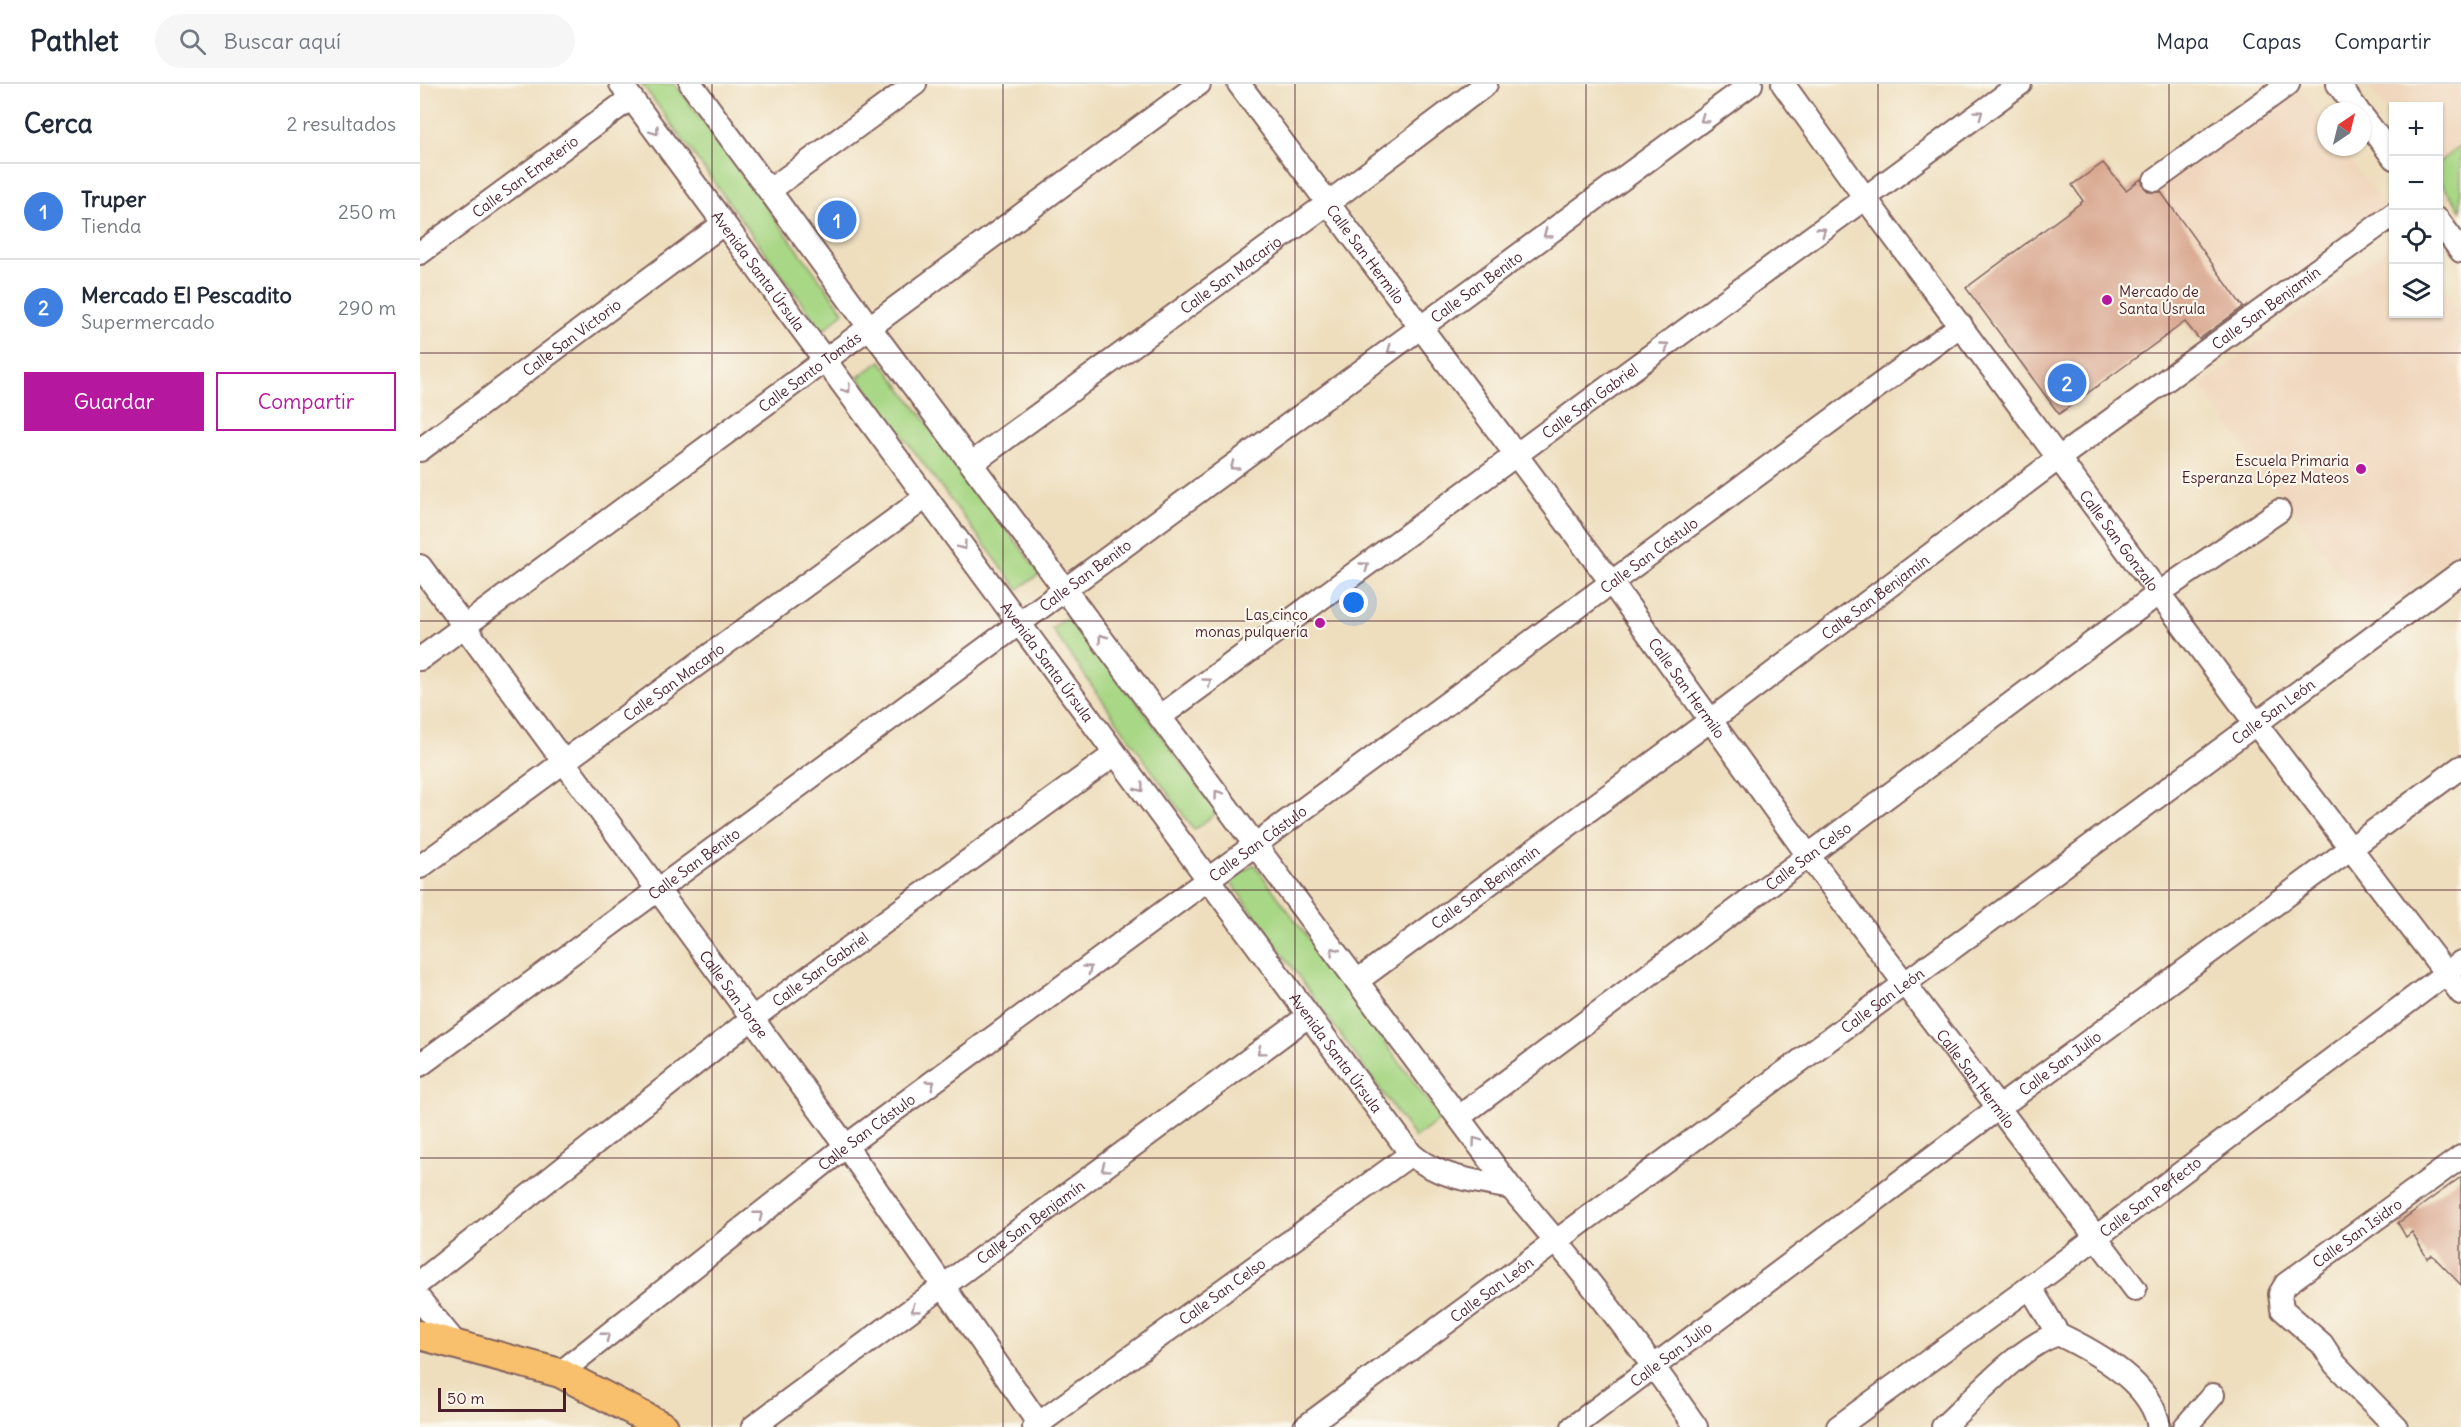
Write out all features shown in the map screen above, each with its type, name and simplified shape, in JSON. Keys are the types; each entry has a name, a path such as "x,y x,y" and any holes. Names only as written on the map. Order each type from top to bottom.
{"main road":[{"path":"420,1335 560,1372 664,1427"}],"street":[{"path":"691,84 1510,1188 1557,1241 1655,1367 1696,1427"},
{"path":"770,190 915,84"},
{"name":"Calle Santo Tomás","path":"420,659 1199,84"},
{"name":"Calle San Hermilo","path":"1239,84 1611,582 1807,854 2094,1238 2135,1289"},
{"name":"Calle San Macario","path":"972,463 1327,204 1486,84"},
{"name":"Calle San Benito","path":"420,1065 1752,84"},
{"name":"Calle San Gonzalo","path":"1783,84 2349,849 2453,968 2461,993"},
{"name":"Calle San Gabriel","path":"1161,716 2020,84"},
{"path":"2156,180 2288,84"},
{"path":"2338,84 2351,102"},
{"name":"Avenida Santa Úrsula","path":"626,91 1411,1154 1424,1166 1446,1174 1510,1188"},
{"name":"Calle San Emeterio","path":"420,253 626,91"},
{"path":"2371,128 2392,156"},
{"name":"Calle San Benjamín","path":"1357,981 2059,458 2389,218"},
{"name":"Calle San Victorio","path":"420,450 723,224"},
{"path":"2443,226 2461,251"},
{"name":"Calle San Cástulo","path":"560,1372 846,1146 1961,325"},
{"name":"Calle San Macario","path":"420,867 926,497"},
{"name":"Calle San Celso","path":"1459,1117 1807,854 2159,593 2279,511"},
{"name":"Calle San Jorge","path":"420,566 754,1017 946,1286 1038,1426"},
{"name":"Calle San León","path":"1305,1427 2461,572"},
{"name":"Calle San Gabriel","path":"420,1282 754,1017 1115,754"},
{"name":"Calle San Julio","path":"1574,1427 1997,1109 2461,767"},
{"name":"Calle San Perfecto","path":"1838,1427 2030,1287 2453,968"},
{"name":"Calle San Benjamín","path":"753,1427 1308,1016"},
{"name":"Calle San Celso","path":"1038,1426 1411,1154"},
{"name":"Calle San Isidro","path":"2396,1427 2335,1364 2322,1344 2282,1309 2280,1294 2286,1284 2461,1158"},
{"path":"2030,1287 2058,1334 2082,1346 2140,1387 2151,1405 2159,1427"},
{"path":"420,1300 457,1345"},
{"path":"1943,1427 2026,1350 2045,1338 2058,1334"},
{"path":"2185,1427 2213,1395"}],"shaded area":[{"path":"2367,84 2461,84 2461,145 2443,160 2443,102 2389,102 2389,114"},
{"path":"2297,87 2317,114 2317,156 2348,156 2385,207 2247,312 2159,188"},
{"name":"Escuela Primaria Esperanza López Mateos","path":"2389,247 2389,318 2443,318 2443,289 2461,314 2461,551 2372,617 2200,386"}],"green space":[{"path":"642,84 675,84 844,312 824,330 817,323"},
{"path":"2461,145 2461,210 2443,185 2443,159"},
{"path":"881,361 1040,574 1018,589 858,377"},
{"path":"1072,613 1217,812 1194,830 1052,629"},
{"path":"1254,864 1441,1119 1415,1138 1230,881"}],"building":[{"name":"Mercado de Santa Úsrula","path":"2103,163 2126,190 2141,179 2149,192 2161,192 2243,307 2199,339 2185,322 2059,414 1966,288 2083,201 2072,185"},
{"path":"2461,1177 2461,1285 2432,1255 2427,1258 2412,1232 2406,1237 2398,1223"}],"place":[{"name":"Truper","path":"837,220"},
{"name":"Mercado de Santa Úsrula","path":"2107,300"},
{"name":"Mercado El Pescadito","path":"2067,383"},
{"name":"Escuela Primaria Esperanza López Mateos","path":"2361,469"},
{"name":"Las cinco monas pulquería","path":"1320,623"}]}
